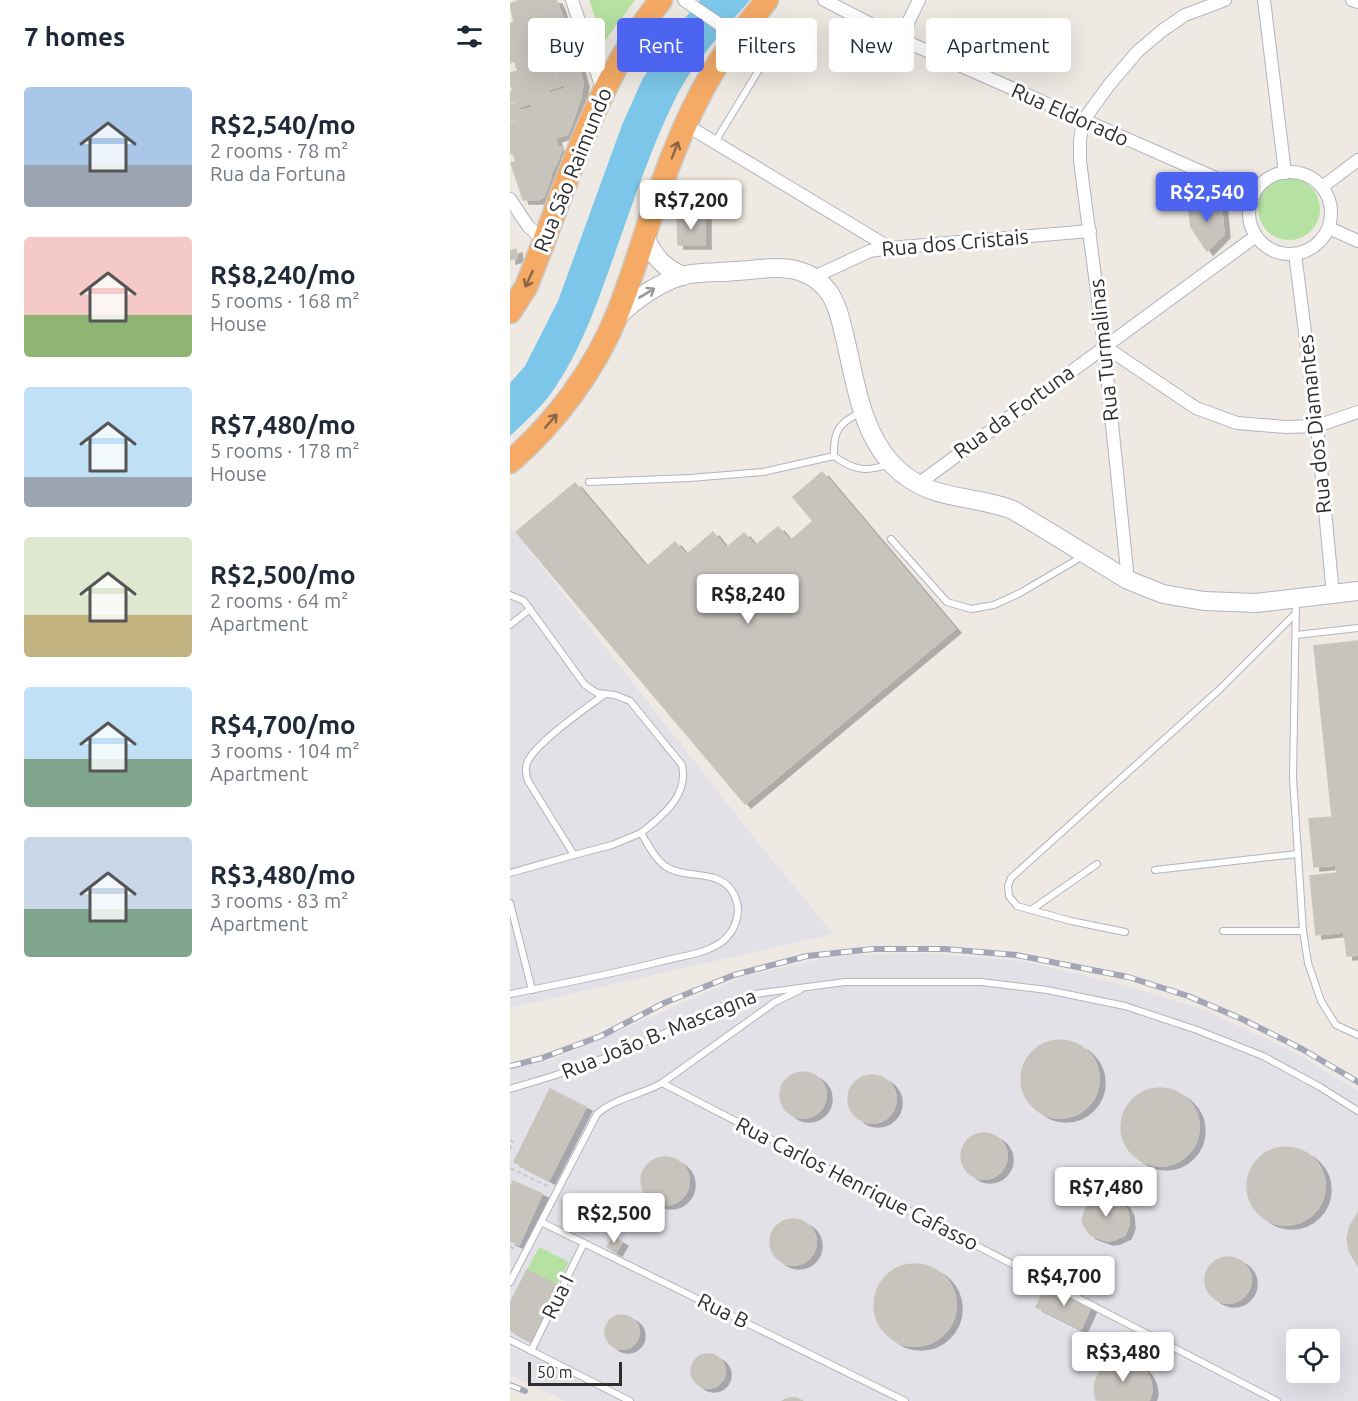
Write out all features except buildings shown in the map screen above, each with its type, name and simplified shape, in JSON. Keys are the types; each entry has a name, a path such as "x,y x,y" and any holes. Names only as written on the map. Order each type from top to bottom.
{"highway":[{"name":"Rua São Raimundo","path":"510,312 526,287 603,91 627,46 661,0"},
{"path":"748,18 767,0"},
{"path":"510,462 530,445 568,401 595,359 616,317 675,148 716,66"}],"main road":[{"path":"645,237 652,254 658,261 683,276"},
{"path":"616,317 648,291 683,276 779,268 798,270 814,277 828,291 837,308 863,411 879,447 891,463 918,484 932,492 993,502 1013,510 1128,580 1163,594 1204,602 1296,606 1333,595 1358,591"}],"street":[{"path":"572,0 603,91"},
{"name":"Rua Eldorado","path":"824,0 859,18"},
{"path":"910,18 919,0"},
{"path":"1083,121 1108,85 1154,36 1185,15 1225,0"},
{"path":"1264,0 1285,173"},
{"path":"1352,0 1358,2"},
{"path":"685,1 716,22"},
{"name":"Rua Eldorado","path":"914,45 1254,195"},
{"name":"Rua Turmalinas","path":"1083,121 1080,161 1104,346 1128,580"},
{"path":"686,125 890,248"},
{"path":"1322,187 1358,159"},
{"path":"1295,173 1306,175 1322,187 1331,207 1329,228 1316,245 1306,251 1284,254 1264,245 1256,236 1250,223 1250,209 1254,195 1261,184 1272,177 1295,173"},
{"path":"510,199 528,226 544,241"},
{"path":"1329,228 1358,241"},
{"name":"Rua dos Cristais","path":"814,277 870,251 1090,231"},
{"name":"Rua da Fortuna","path":"918,484 1256,236"},
{"name":"Rua dos Diamantes","path":"1295,254 1317,426 1333,595"},
{"path":"1104,346 1196,408 1237,423 1286,427 1317,426 1358,412"}],"lane":[{"path":"715,142 758,72"},
{"path":"834,456 834,440 840,426 863,411"},
{"path":"589,482 690,478 763,472 834,456 847,465 861,469 872,470 891,463"},
{"path":"891,539 947,602 971,609 1003,601 1086,554"},
{"path":"510,595 521,598 590,690 623,697 630,701 682,765 684,774 680,793 670,806 640,833 612,845 510,873"},
{"path":"1296,606 1293,742 1297,854 1303,931 1308,963 1321,1001 1336,1025 1358,1035"},
{"path":"1125,932 1071,921 1017,906 1009,896 1008,886 1011,878 1221,688 1296,606"},
{"path":"510,626 530,609"},
{"path":"1296,635 1358,628"},
{"path":"574,855 528,781 526,767 528,760 539,747 605,694"},
{"path":"510,994 646,965 711,948 732,933 737,908 732,891 719,880 674,871 664,866 640,833"},
{"path":"1155,870 1297,854"},
{"path":"1031,910 1097,864"},
{"path":"510,903 532,990"},
{"path":"1222,931 1303,931"},
{"name":"Rua João B. Mascagna","path":"510,1089 635,1047 727,1004 755,994 845,982 981,982 1047,990 1125,1006 1197,1030 1263,1056 1358,1111"},
{"path":"510,1282 597,1114 605,1107 662,1083 775,1002 803,989"},
{"name":"Rua Carlos Henrique Cafasso","path":"662,1083 1273,1400"},
{"name":"Rua B","path":"541,1222 904,1401"},
{"name":"Rua I","path":"531,1351 584,1243"},
{"path":"510,1340 630,1401"}],"path":[{"path":"510,1140 513,1142 510,1149"},
{"path":"510,1168 557,1191"}],"shaded area":[{"path":"510,526 752,835 833,934 510,1008"},
{"path":"924,953 1022,961 1121,984 1207,1011 1297,1054 1358,1091 1358,1401 565,1401 510,1375 510,1068 553,1060 742,977 833,956"}],"green space":[{"path":"589,0 635,0 622,18 617,18 617,24 605,41 605,18 595,18"},
{"path":"1289,178 1306,183 1311,187 1315,192 1320,209 1315,226 1311,231 1306,235 1289,240 1272,235 1267,231 1263,226 1258,209 1263,192 1267,187 1272,183"},
{"path":"539,1247 569,1262 557,1285 527,1270"}],"water":[{"path":"700,0 750,0 735,18 716,18 716,40 704,55 704,18 685,18"},
{"path":"647,72 692,72 675,99 656,143 596,306 578,347 551,393 510,436 510,383 525,366 558,301 622,125"}],"railway":[{"path":"510,1066 542,1058 601,1036 664,1003 734,975 807,956 873,949 945,949 1016,955 1128,977 1188,996 1242,1019 1302,1049 1358,1082"},
{"path":"510,1385 525,1391"}]}
